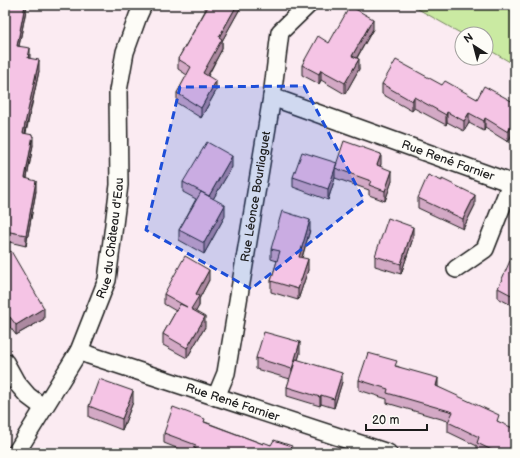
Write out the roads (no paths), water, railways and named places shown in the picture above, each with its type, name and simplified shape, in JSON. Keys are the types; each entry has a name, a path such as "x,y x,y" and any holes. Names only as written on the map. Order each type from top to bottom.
{"street":[{"name":"Rue du Château d'Eau","path":"16,453 79,351 107,280 119,185 118,91 125,52 143,5"},
{"name":"Rue Léonce Bourliaguet","path":"216,397 226,373 272,98 280,32 308,5"},
{"name":"Rue René Farnier","path":"272,98 513,184 485,249 456,269"},
{"name":"Rue René Farnier","path":"79,351 388,453"},
{"path":"5,362 16,382 28,396 44,408"}]}
